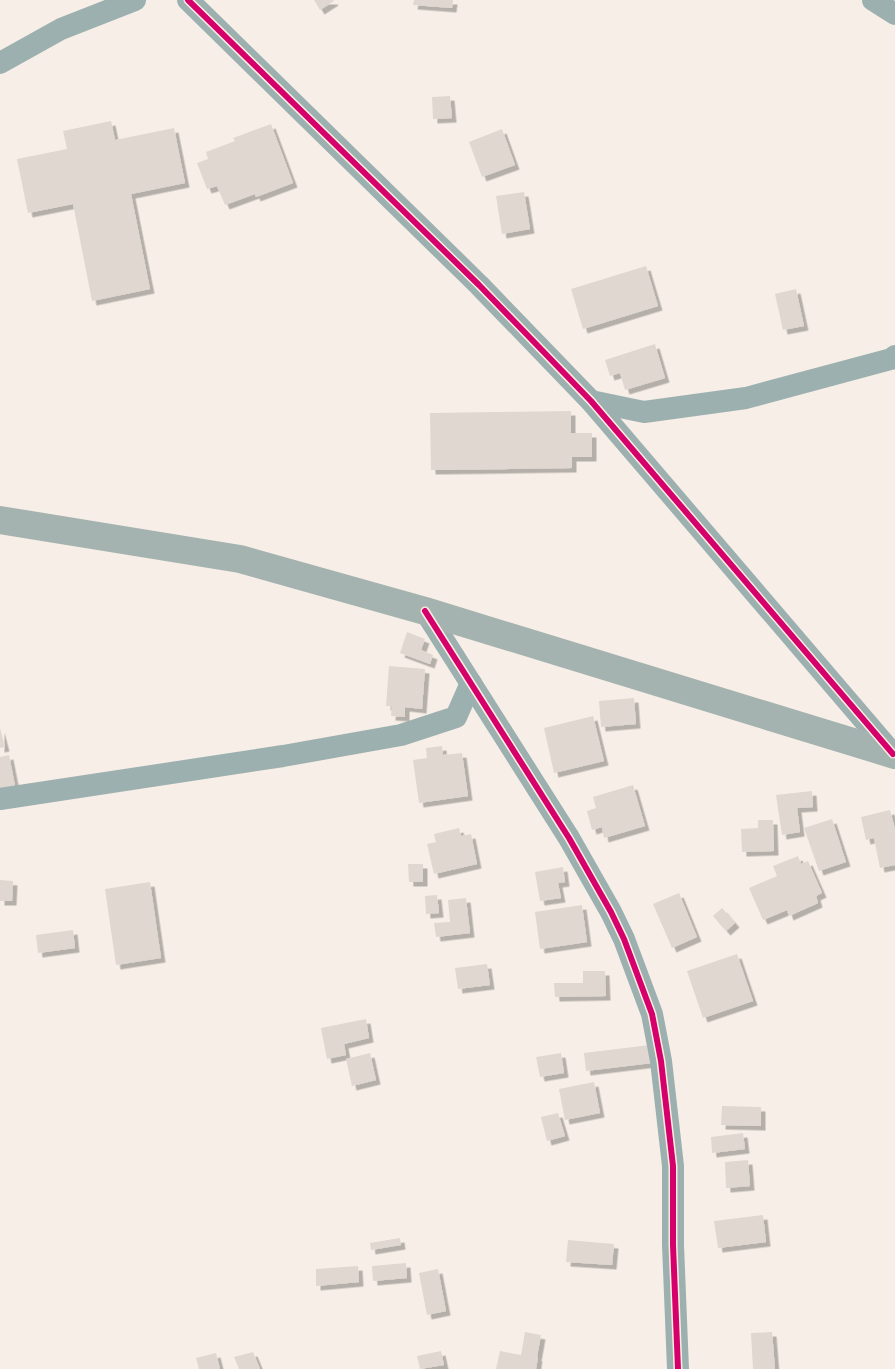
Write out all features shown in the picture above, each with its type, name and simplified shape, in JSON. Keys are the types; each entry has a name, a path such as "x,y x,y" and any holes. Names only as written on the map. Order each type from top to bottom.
{"main road":[{"path":"0,520 240,559 425,611 894,755"}],"street":[{"path":"0,63 62,29 135,0"},
{"path":"188,0 479,285 590,401 894,755"},
{"path":"873,0 895,14"},
{"path":"590,401 644,412 746,398 892,359 895,356"},
{"path":"425,611 569,838 612,912 624,938 652,1014 662,1060 673,1166 673,1245 678,1369"},
{"path":"0,799 283,756 401,735 456,717 471,683"}],"building":[{"path":"314,0 333,0 334,1 320,10"},
{"path":"414,0 453,0 452,8 413,5"},
{"path":"450,96 452,118 433,119 432,97"},
{"path":"111,121 115,140 174,128 185,183 131,194 150,289 92,301 73,204 28,213 17,159 67,149 63,131"},
{"path":"271,124 293,183 256,197 255,194 225,205 217,186 207,189 197,163 208,159 206,152 235,141 233,138"},
{"path":"502,129 515,165 482,177 469,142"},
{"path":"524,192 530,229 502,234 496,196"},
{"path":"646,266 658,306 583,329 571,289"},
{"path":"796,289 804,326 783,330 775,294"},
{"path":"655,344 665,378 625,390 620,373 610,376 605,360"},
{"path":"571,411 571,433 592,433 592,457 572,457 572,468 431,470 430,413"},
{"path":"407,632 425,639 421,650 433,655 430,664 400,653"},
{"path":"389,666 425,669 422,709 405,707 405,717 391,716 392,706 386,706"},
{"path":"634,698 636,724 601,727 599,701"},
{"path":"593,716 604,761 554,773 544,728"},
{"path":"0,728 5,747 0,748"},
{"path":"442,746 443,755 462,753 468,796 419,803 413,760 427,758 426,748"},
{"path":"9,755 16,791 0,794 0,757"},
{"path":"633,785 645,826 604,838 602,827 592,830 587,811 596,808 593,797"},
{"path":"812,791 813,807 797,808 800,832 782,835 776,795"},
{"path":"890,810 895,829 895,865 880,868 874,838 866,840 861,817"},
{"path":"832,819 846,862 819,871 804,828"},
{"path":"758,820 773,820 774,851 742,852 741,829 758,828"},
{"path":"459,828 461,836 471,834 477,864 434,874 427,844 436,842 434,834"},
{"path":"798,856 801,864 808,861 822,893 816,896 818,903 789,916 787,910 763,920 749,888 777,876 773,866"},
{"path":"408,864 423,864 423,882 409,882"},
{"path":"563,867 565,882 558,883 561,898 540,901 535,872"},
{"path":"0,880 13,881 12,901 0,901"},
{"path":"150,882 161,958 116,965 105,889"},
{"path":"679,893 697,937 672,948 653,904"},
{"path":"437,895 439,913 426,914 425,896"},
{"path":"466,898 470,933 436,937 434,923 450,922 448,900"},
{"path":"582,905 587,942 540,949 535,912"},
{"path":"722,908 735,923 726,931 713,916"},
{"path":"73,930 75,948 38,953 36,935"},
{"path":"737,954 753,1001 703,1018 687,971"},
{"path":"487,964 490,985 458,989 455,968"},
{"path":"583,971 605,971 606,996 555,997 554,983 583,983"},
{"path":"366,1019 369,1038 344,1044 346,1055 327,1059 321,1028"},
{"path":"650,1045 652,1063 586,1071 584,1053"},
{"path":"370,1053 376,1080 352,1086 346,1059"},
{"path":"561,1053 564,1073 540,1077 536,1057"},
{"path":"594,1082 600,1113 565,1120 559,1089"},
{"path":"722,1106 761,1107 761,1126 721,1125"},
{"path":"558,1113 565,1136 547,1141 541,1117"},
{"path":"743,1133 745,1149 712,1153 711,1137"},
{"path":"748,1160 750,1186 726,1188 725,1162"},
{"path":"763,1215 766,1242 718,1248 714,1221"},
{"path":"400,1238 401,1245 371,1250 370,1243"},
{"path":"568,1240 614,1244 612,1265 566,1262"},
{"path":"406,1263 407,1278 373,1281 372,1266"},
{"path":"358,1266 359,1282 316,1286 316,1269"},
{"path":"438,1269 446,1311 427,1315 419,1273"},
{"path":"525,1332 541,1335 536,1369 496,1369 500,1351 521,1355"},
{"path":"772,1332 775,1369 753,1369 751,1333"},
{"path":"441,1351 444,1365 420,1369 417,1356"},
{"path":"253,1352 260,1369 239,1369 234,1357"},
{"path":"216,1353 220,1369 199,1369 196,1358"}],"cycle path":[{"path":"188,0 479,285 591,401 893,754"},
{"path":"425,611 569,838 611,912 624,939 652,1014 661,1061 673,1166 673,1245 678,1369"}]}
